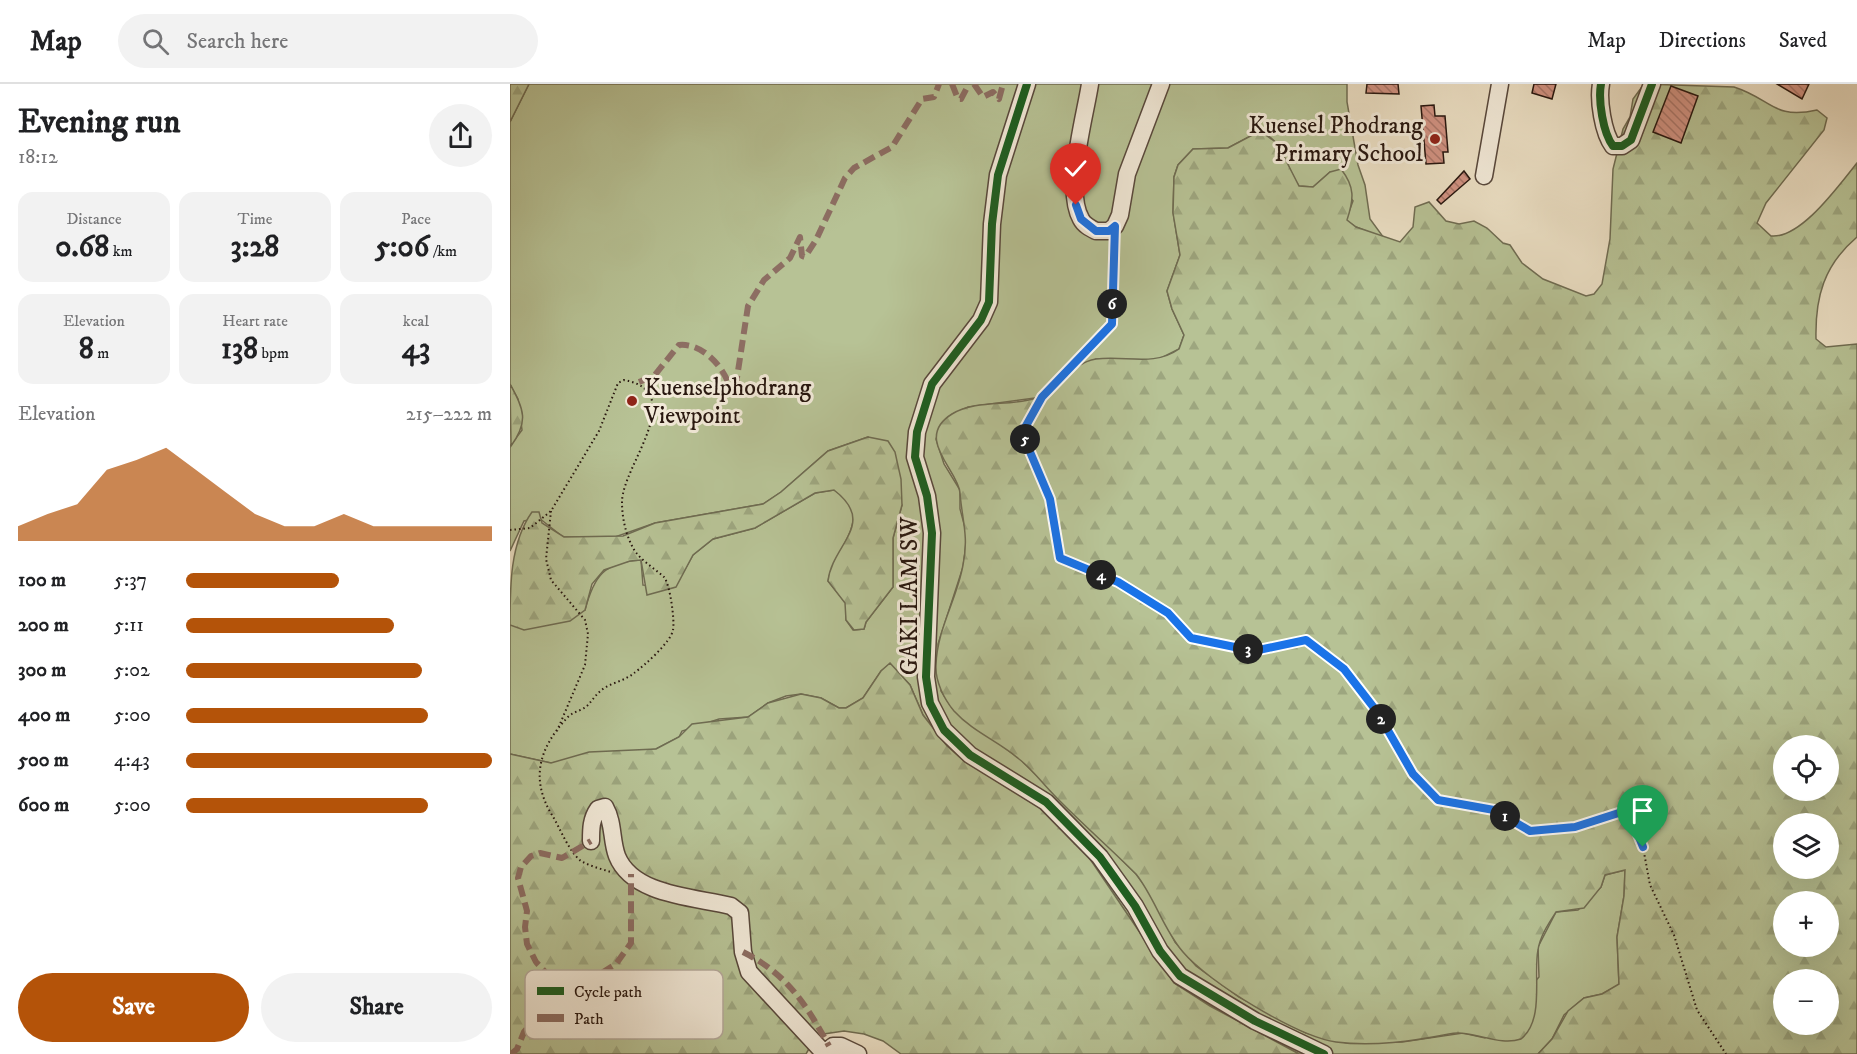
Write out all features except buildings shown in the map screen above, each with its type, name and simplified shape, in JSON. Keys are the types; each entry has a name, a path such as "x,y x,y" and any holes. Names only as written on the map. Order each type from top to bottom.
{"street":[{"name":"GAKI LAM SW","path":"1027,84 998,176 992,224 989,302 981,320 932,384 917,432 915,457 927,496 932,534 926,677 930,704 944,730 970,755 1046,802 1100,857 1135,906 1160,951 1180,976 1255,1021 1324,1054"},
{"path":"1089,84 1077,162 1076,205 1081,219 1096,231 1109,231 1115,226 1120,215 1127,174 1161,84"},
{"path":"1484,176 1500,84"},
{"path":"1601,84 1599,92 1608,139 1613,146 1622,146 1631,140 1652,84"},
{"path":"591,841 591,824 594,813 605,807 610,817 617,856 630,874 648,886 731,906 740,912 743,952 749,972 824,1053 830,1046 841,1046 858,1054"}],"path":[{"path":"1115,226 1112,324 1042,397 1022,433 1050,499 1060,558 1118,582 1168,613 1191,638 1254,651 1306,640 1344,669 1378,713 1413,774 1438,800 1494,810 1530,831 1575,827 1628,810 1643,847 1650,885 1674,935 1697,1010 1726,1054"},
{"path":"510,530 531,528 551,511 599,431 618,383 624,380 639,382 645,388 653,410 650,431 625,482 622,500 625,527 632,547 652,569 666,579 671,602 673,631 660,650 633,675 605,687 592,698 588,705 568,717 542,752 539,778 542,798 579,859 618,875 630,874"},
{"path":"551,511 546,560 551,580 585,620 588,646 585,665 552,740"}],"green space":[{"path":"510,84 529,84 510,122"},
{"path":"529,84 1347,84 1347,102 1370,219 1384,238 1356,227 1346,220 1353,201 1330,172 1313,187 1299,186 1279,148 1268,135 1260,131 1228,148 1193,149 1178,165 1174,177 1173,212 1180,255 1167,291 1172,309 1184,335 1179,349 1157,360 1096,359 1071,370 1048,393 1035,398 968,407 951,415 942,423 936,439 944,464 960,490 960,509 967,535 963,567 938,644 941,691 952,708 1021,760 1136,874 1151,894 1175,942 1196,966 1239,997 1306,1033 1347,1043 1402,1042 1463,1033 1485,1038 1539,977 1538,947 1556,912 1578,910 1601,887 1605,875 1625,870 1624,896 1617,937 1619,985 1602,994 1584,998 1564,1015 1552,1039 1538,1054 1299,1054 1190,994 1170,978 1088,856 947,746 923,715 910,685 890,664 881,671 863,698 846,708 839,708 821,698 801,694 786,696 768,703 748,717 719,719 682,731 679,737 656,749 551,763 510,754 510,625 585,610 592,588 602,573 628,561 641,560 643,585 675,587 693,555 713,539 755,528 815,493 834,490 849,502 853,512 853,522 828,581 846,603 846,620 853,630 864,629 866,622 893,587 893,538 902,505 868,437 828,451 781,492 763,504 655,523 615,537 563,537 539,518 524,521 510,551 510,446 522,430 518,399 510,384 510,122"},
{"path":"1644,84 1734,87 1781,110 1802,112 1817,110 1827,118 1824,130 1766,203 1757,223 1771,236 1783,235 1807,220 1830,197 1857,163 1857,237 1837,259 1824,283 1817,309 1816,339 1826,347 1857,344 1857,1054 1538,1054 1552,1039 1568,1011 1584,998 1602,994 1619,984 1617,937 1624,896 1625,870 1605,875 1601,887 1584,908 1556,912 1539,945 1536,1009 1528,1031 1521,1039 1503,1041 1458,1033 1407,1041 1364,1044 1336,1042 1320,1038 1277,1019 1255,1006 1195,964 1176,943 1136,874 1024,763 969,725 947,701 937,677 937,652 960,578 965,555 965,537 958,484 941,454 937,444 937,433 941,423 962,409 1036,398 1052,389 1087,361 1107,358 1160,358 1179,349 1184,335 1172,309 1167,291 1180,255 1173,213 1174,177 1178,165 1193,149 1228,148 1260,131 1277,143 1299,186 1313,187 1330,172 1341,169 1346,175 1352,193 1347,220 1356,227 1400,242 1413,227 1415,207 1429,202 1446,221 1459,224 1474,221 1487,228 1503,243 1510,245 1522,263 1543,279 1586,296 1594,294 1602,284 1610,239 1613,169 1623,129 1630,117 1633,99"},
{"path":"510,384 519,401 522,415 520,429 511,446"},
{"path":"868,437 888,441 895,452 901,479 902,505 893,538 893,587 866,622 864,629 854,630 846,620 845,603 828,581 831,568 852,524 852,513 847,502 834,490 815,493 755,528 713,539 693,555 676,587 647,595 641,560 630,561 604,570 592,584 585,610 570,621 524,630 510,625 511,580 515,551 519,537 532,512 539,512 542,523 564,537 623,536 655,523 763,504 781,492 828,451"},
{"path":"890,663 910,685 923,715 947,746 964,761 1036,804 1088,856 1174,983 1210,1006 1299,1054 901,1054 883,1041 864,1034 844,1031 817,1035 806,1054 510,1054 510,754 551,763 589,752 656,749 679,737 692,724 748,717 768,703 801,694 821,698 839,708 846,708 863,698 881,671"}],"marked path":[{"path":"639,382 654,376 679,345 687,345 709,356 715,361 728,382 736,384 748,306 764,280 790,258 800,237 802,256 805,257 816,240 845,178 854,168 892,147 922,99 934,97 939,84"},
{"path":"952,84 958,99 961,99 969,84"},
{"path":"974,84 983,97 993,92 999,99 1003,84"},
{"path":"543,970 536,962 527,944 525,927 527,911 518,878 521,867 531,856 540,853 562,858 591,841"},
{"path":"606,970 616,964 631,943 631,874"},
{"path":"743,952 772,970 794,991 829,1046"},
{"path":"511,1054 517,1049 525,1031"}],"cycle path":[{"path":"1027,84 998,175 992,224 989,302 981,320 932,384 917,432 915,457 927,496 932,533 926,677 930,703 944,730 970,755 1046,802 1100,857 1135,906 1160,951 1180,976 1255,1021 1324,1054"},
{"path":"1601,84 1602,116 1606,133 1613,146 1622,146 1631,140 1652,84"}],"place":[{"name":"Kuensel Phodrang Primary School","path":"1435,139"},
{"name":"Kuenselphodrang Viewpoint","path":"632,401"}],"route":[{"path":"1076,205 1081,219 1096,231 1109,231 1115,226 1112,324 1042,397 1022,433 1050,499 1060,558 1118,582 1168,613 1191,638 1254,651 1306,640 1344,669 1378,713 1413,774 1438,800 1494,810 1530,831 1575,827 1628,810 1643,847"}]}
